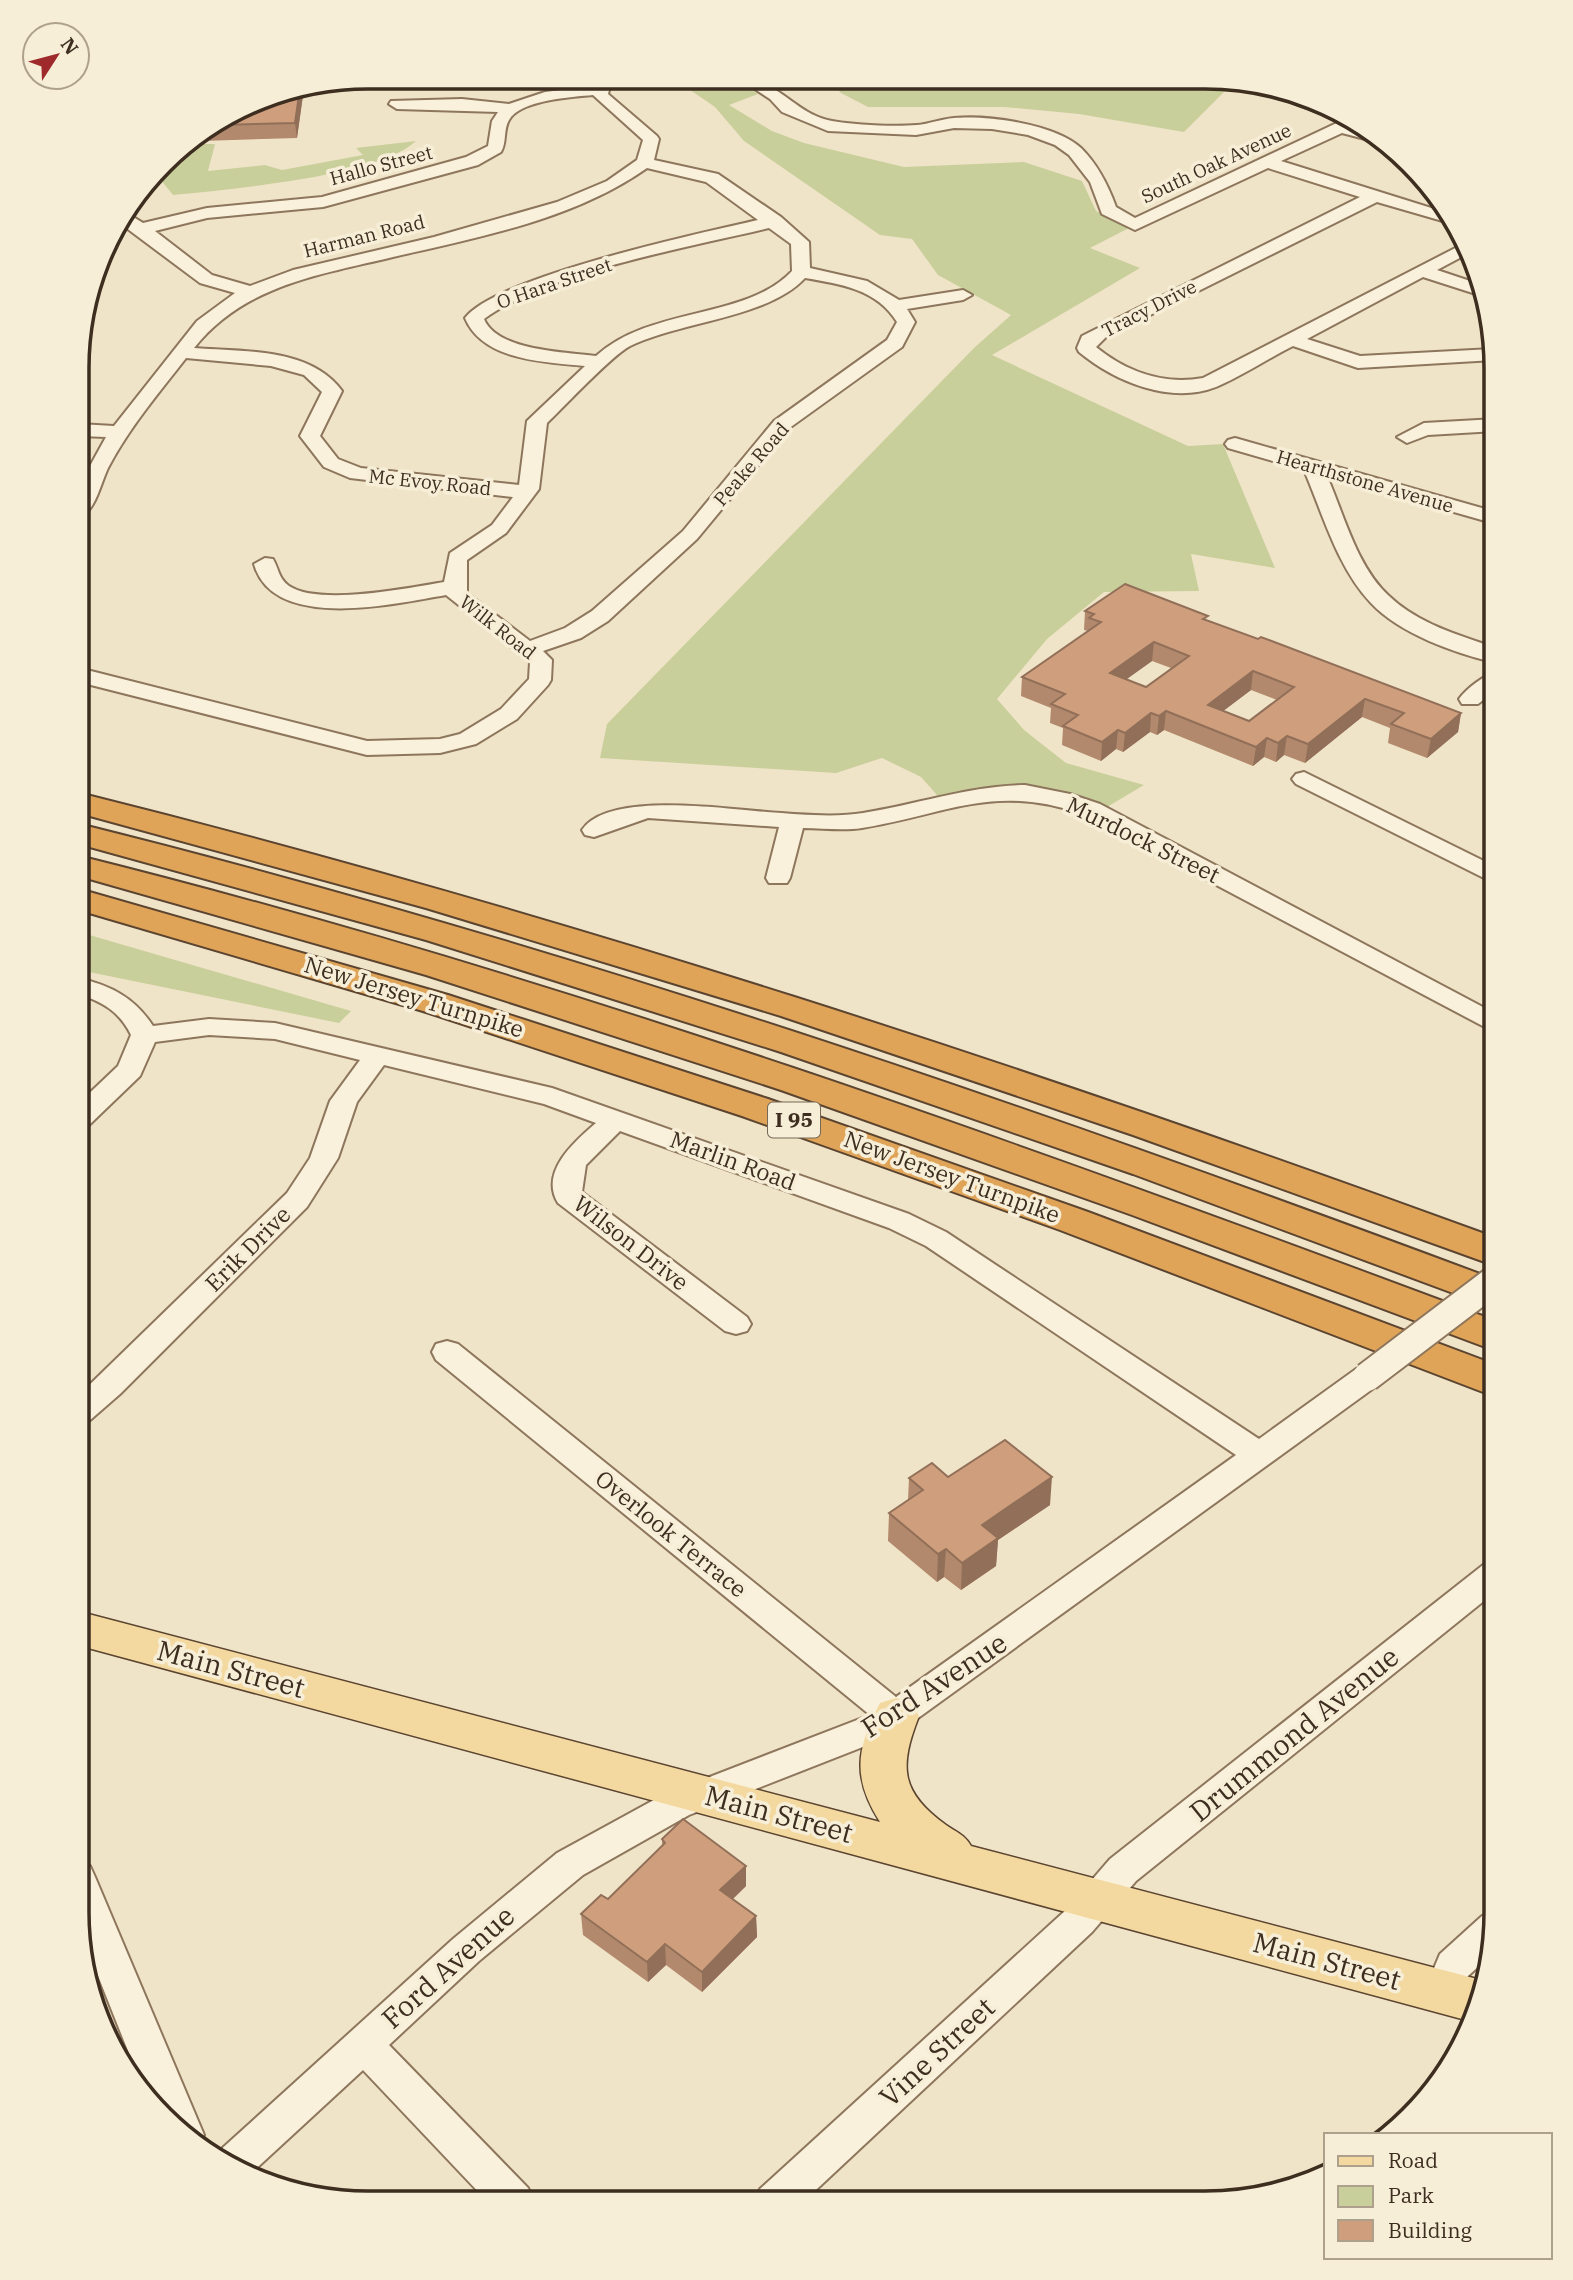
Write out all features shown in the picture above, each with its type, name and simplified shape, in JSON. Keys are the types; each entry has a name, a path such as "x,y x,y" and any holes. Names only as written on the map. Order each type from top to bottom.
{"highway":[{"path":"89,806 308,863 715,982 1141,1124 1484,1249"},
{"path":"89,837 405,924 842,1060 1129,1159 1484,1291"},
{"name":"New Jersey Turnpike","path":"89,869 378,950 673,1041 981,1145 1484,1334"},
{"name":"New Jersey Turnpike","path":"89,902 503,1024 810,1126 1093,1227 1484,1377"}],"main road":[{"name":"Main Street","path":"89,1631 1462,1997"},
{"path":"896,1716 881,1758 886,1794 893,1806 918,1830 982,1869"}],"street":[{"path":"397,104 461,104 512,109 538,98 578,89"},
{"path":"601,89 601,96 651,139 653,152 646,163 704,174 775,221 800,242 801,272 869,288 895,306 963,295"},
{"name":"South Oak Avenue","path":"765,89 788,109 828,126 919,137 954,123 992,124 1032,131 1083,150 1108,210 1135,225 1341,125"},
{"name":"Hallo Street","path":"140,229 207,213 323,202 472,161 495,149 500,119 512,109"},
{"path":"1266,162 1439,217"},
{"name":"Harman Road","path":"89,484 116,432 181,352 214,316 252,292 323,267 562,206 613,186 646,163"},
{"name":"Tracy Drive","path":"1374,197 1099,333 1088,340 1086,348 1111,366 1152,384 1192,387 1208,383 1458,252"},
{"name":"O Hara Street","path":"599,362 513,349 483,335 474,318 481,309 515,294 650,252 775,221"},
{"path":"131,223 206,279 252,292"},
{"path":"1422,271 1472,288"},
{"name":"Wilk Road","path":"89,678 367,748 440,746 468,739 509,714 542,675 541,660 530,648 457,596 454,587 457,557 499,529 526,492 537,421 621,343 662,327 766,298 787,286 801,272"},
{"name":"Peake Road","path":"530,648 573,633 600,617 690,535 781,425 895,343 906,322 895,306"},
{"path":"1290,340 1358,362 1483,356"},
{"name":"Mc Evoy Road","path":"181,352 272,360 311,371 332,391 327,407 310,436 331,463 348,471 372,478 526,492"},
{"path":"1407,437 1424,429 1484,426"},
{"path":"89,431 116,432"},
{"name":"Hearthstone Avenue","path":"1235,444 1484,515"},
{"path":"1312,466 1367,585 1381,602 1412,622 1484,651"},
{"path":"265,564 270,581 291,595 318,600 352,602 454,587"},
{"path":"1470,699 1484,688"},
{"path":"1304,779 1484,871"},
{"name":"Murdock Street","path":"594,830 612,821 647,811 793,821 860,821 985,793 1025,792 1062,799 1091,809 1484,1019"},
{"path":"778,878 793,821"},
{"path":"89,988 99,990 130,1009 144,1035 130,1070 89,1109"},
{"name":"Marlin Road","path":"144,1035 209,1027 275,1031 552,1097 899,1221 936,1239 1260,1455"},
{"name":"Erik Drive","path":"89,1403 298,1200 324,1158 344,1101 377,1056"},
{"name":"Wilson Drive","path":"616,1120 573,1161 564,1183 568,1196 736,1324"},
{"name":"Ford Avenue","path":"239,2159 548,1880 621,1833 703,1793 851,1739 896,1716 1260,1455 1484,1288"},
{"name":"Overlook Terrace","path":"447,1352 896,1716"},
{"name":"Drummond Avenue","path":"1098,1900 1123,1870 1484,1584"},
{"name":"Vine Street","path":"786,2191 1077,1924 1098,1900"},
{"path":"89,1906 175,2113"},
{"path":"1462,1997 1453,1966 1482,1939"},
{"path":"363,2044 504,2191"}],"green space":[{"path":"689,89 750,89 758,94 729,105 772,131 804,143 904,167 1024,162 1082,181 1096,211 1131,227 1090,248 1140,268 992,355 1188,446 1223,444 1275,568 1191,554 1199,591 1104,592 1047,639 997,699 1024,730 1066,763 1144,785 1097,813 1011,793 944,803 921,777 882,758 836,773 600,758 607,724 974,348 1011,315 938,275 912,239 880,235 744,141 715,107"},
{"path":"837,89 1226,90 1184,132 1079,114 1004,107 868,107"},
{"path":"416,141 397,153 370,164 337,172 264,185 173,195 161,181 202,144 215,144 208,171 265,165 282,170 363,155 356,148"},
{"path":"89,935 351,1011 339,1023 89,972"}],"building":[{"path":"299,98 295,123 233,125 261,110"},
{"path":"1125,584 1208,616 1203,619 1258,639 1261,637 1461,713 1431,739 1391,724 1404,713 1365,699 1308,744 1287,736 1278,743 1267,738 1256,747 1166,711 1159,716 1151,713 1125,733 1118,730 1102,742 1063,726 1078,715 1051,704 1065,694 1022,677 1101,622 1089,618 1094,614 1085,611","holes":["1154,642 1189,656 1146,687 1110,673","1253,671 1294,687 1249,721 1208,705"]},
{"path":"1005,1440 1052,1477 982,1525 998,1538 962,1563 946,1549 938,1554 889,1513 923,1490 909,1478 932,1463 948,1477"},
{"path":"683,1819 746,1866 720,1890 756,1916 702,1972 665,1944 647,1962 581,1914 601,1895 608,1899 665,1843 662,1839"}]}
